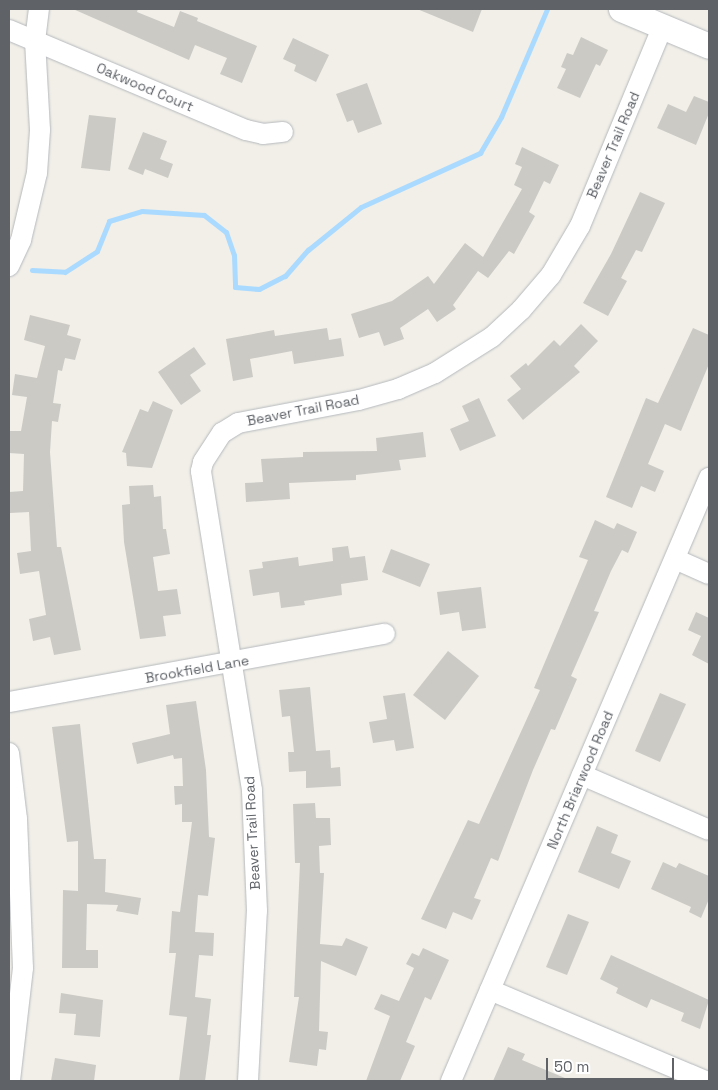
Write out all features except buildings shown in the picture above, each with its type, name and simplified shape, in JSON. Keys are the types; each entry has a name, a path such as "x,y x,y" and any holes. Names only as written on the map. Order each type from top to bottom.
{"street":[{"path":"9,266 20,240 37,173 40,130 35,41 39,9"},
{"path":"621,9 709,46"},
{"name":"Beaver Trail Road","path":"248,1081 255,991 252,790 201,471 210,448 222,433 238,424 360,400 435,373 492,337 521,310 551,275 580,226 663,26"},
{"name":"Oakwood Court","path":"9,30 246,130 263,134 283,132"},
{"name":"North Briarwood Road","path":"451,1081 709,478"},
{"path":"674,559 709,574"},
{"name":"Brookfield Lane","path":"9,702 385,634"},
{"path":"9,753 17,819 23,968 10,1081"},
{"path":"582,775 709,830"},
{"path":"490,990 704,1081"}],"waterway":[{"path":"32,270 65,272 97,251 109,221 142,211 204,215 226,232 234,255 235,287 259,289 285,276 308,250 361,207 480,153 501,117 547,9"}]}
